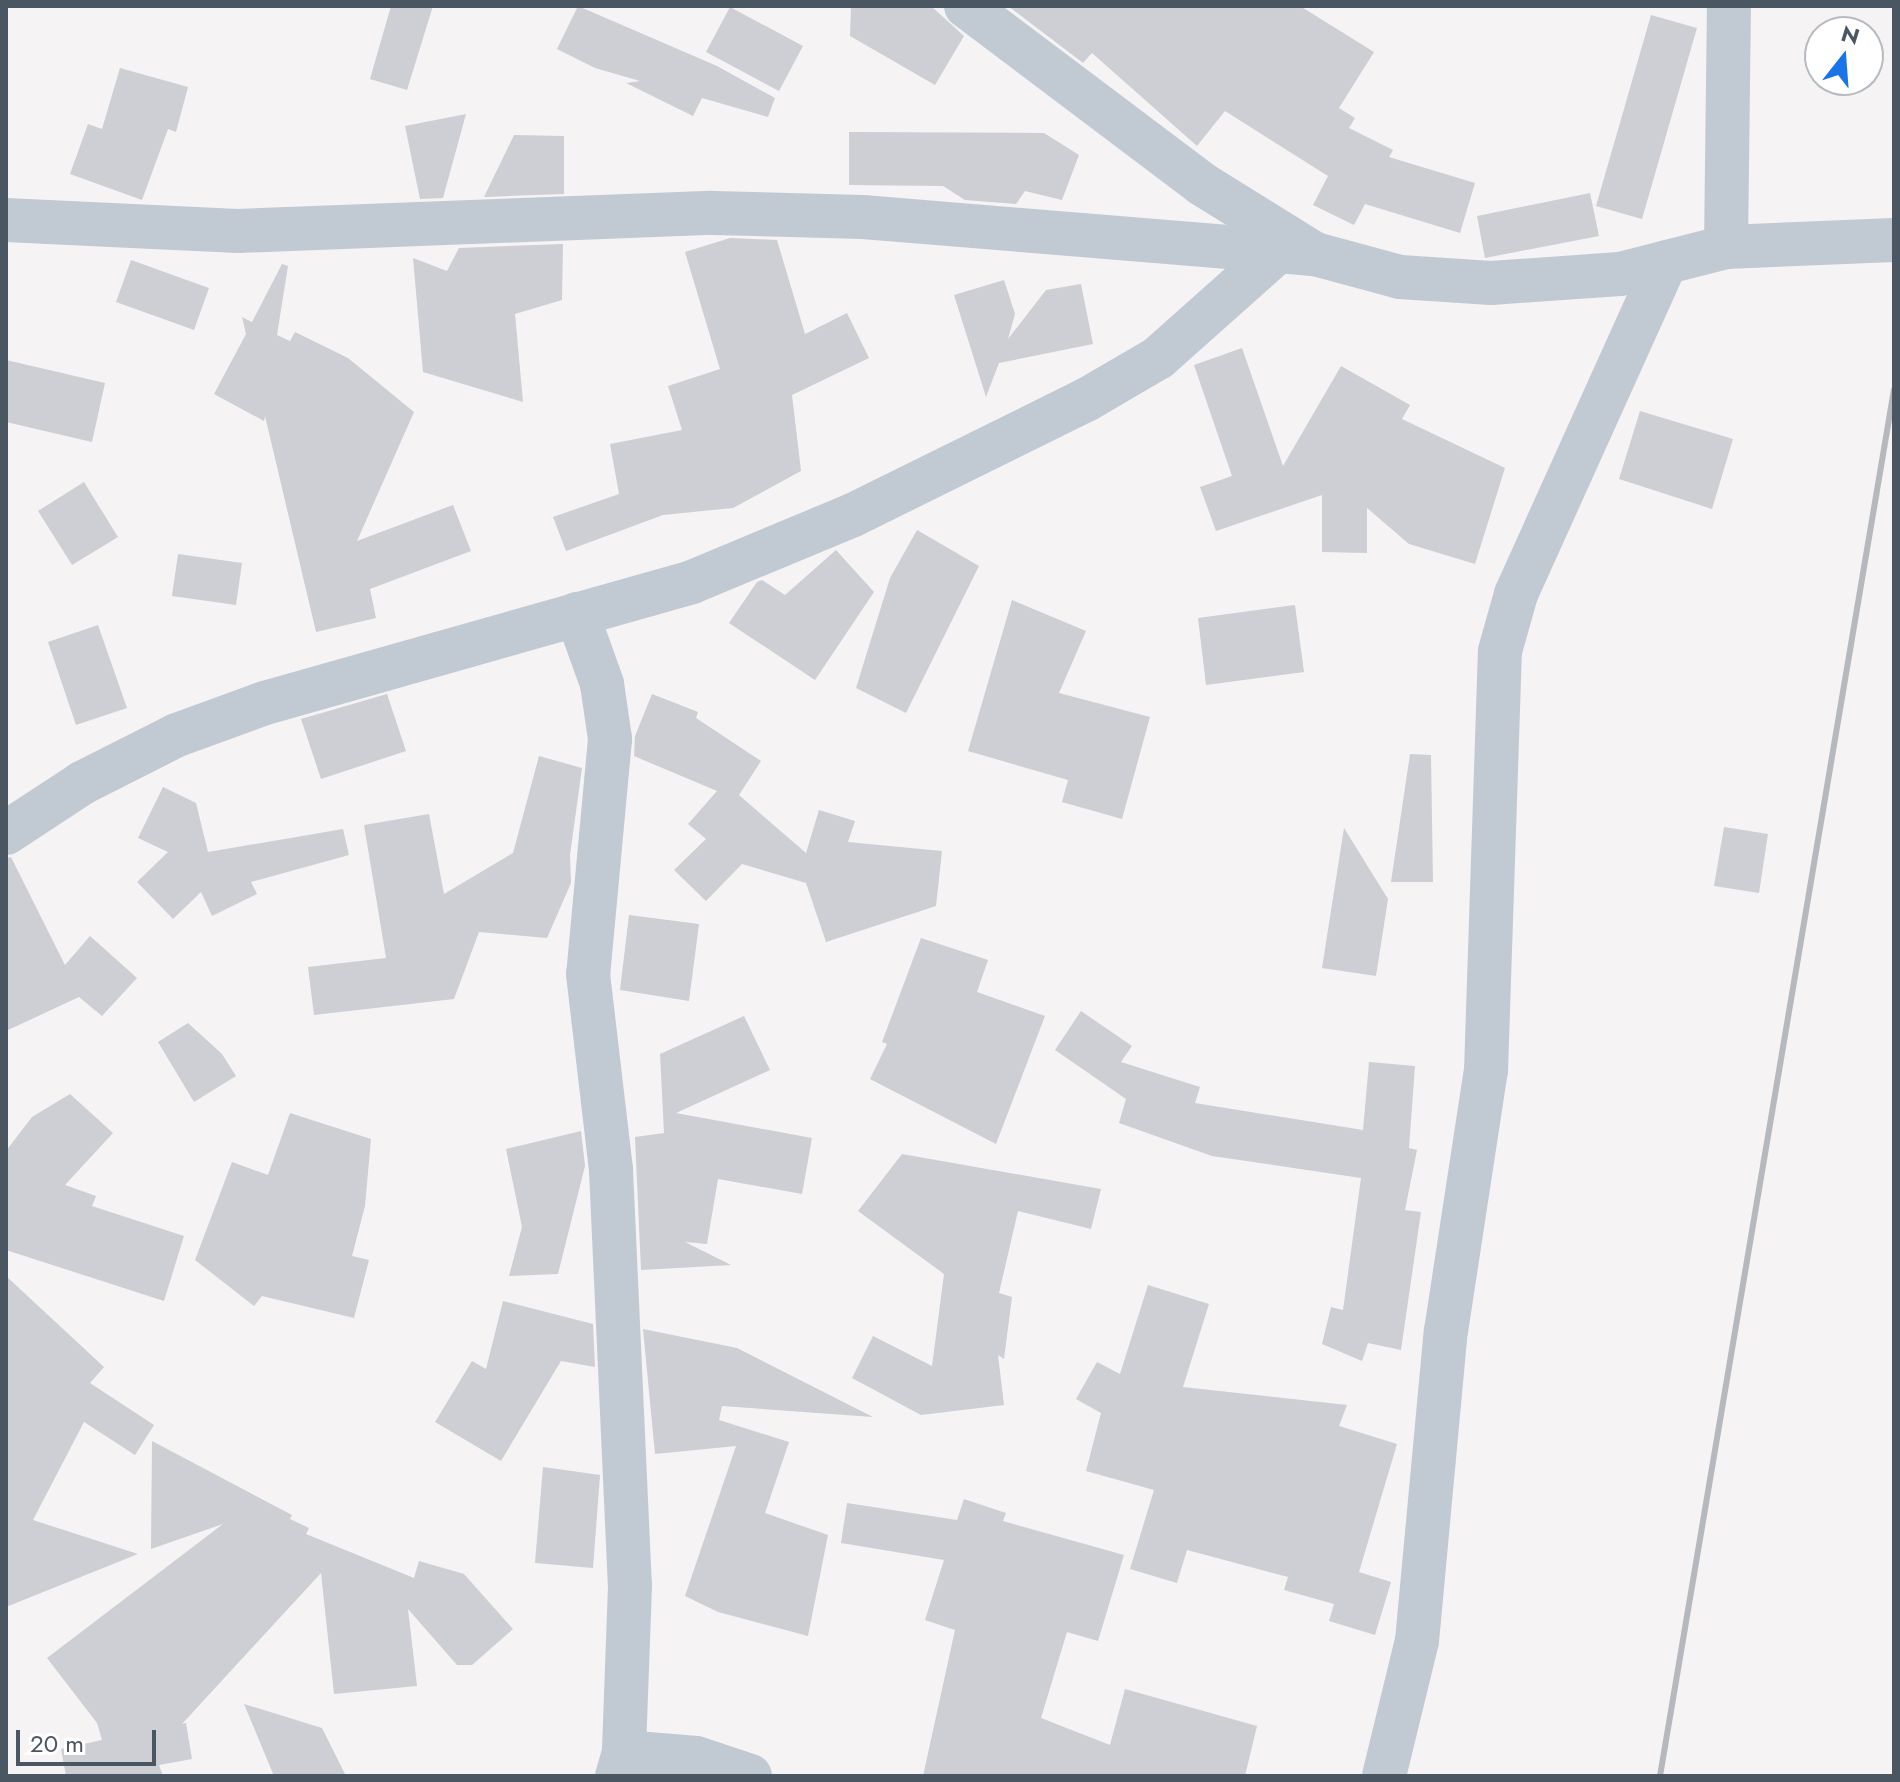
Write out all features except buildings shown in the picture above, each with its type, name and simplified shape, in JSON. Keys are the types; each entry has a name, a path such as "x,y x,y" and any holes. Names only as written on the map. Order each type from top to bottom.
{"street":[{"path":"966,6 1097,109 1296,253"},
{"path":"1726,247 1729,6"},
{"path":"6,220 238,231 712,213 863,217 1296,253 1400,277 1491,283 1620,274 1726,247 1894,240"},
{"path":"6,833 82,783 177,735 265,703 692,582 780,548 1086,400 1158,358 1296,253"},
{"path":"1384,1776 1417,1641 1446,1331 1486,1071 1500,651 1516,594 1666,262"},
{"path":"577,614 602,684 610,739 588,974 611,1170 630,1586 620,1764 696,1758 750,1776"}],"railway":[{"path":"1660,1776 1894,390"}]}
